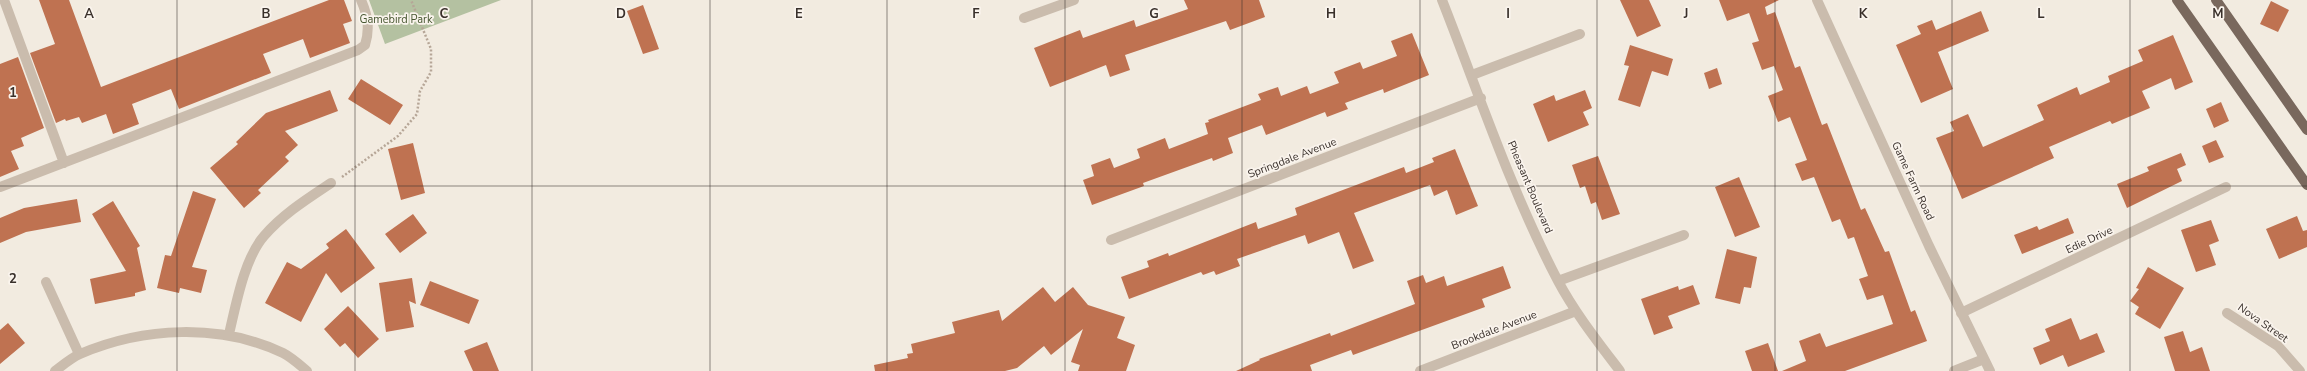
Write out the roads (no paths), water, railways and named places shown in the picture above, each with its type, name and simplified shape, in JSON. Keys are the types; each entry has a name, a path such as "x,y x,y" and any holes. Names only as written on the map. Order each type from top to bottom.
{"main road":[{"path":"2177,0 2307,186"},
{"path":"2216,0 2307,130"}],"street":[{"path":"4,0 64,163"},
{"path":"0,187 358,50 365,45 369,34 368,16 362,0"},
{"path":"1024,18 1074,0"},
{"name":"Pheasant Boulevard","path":"1442,0 1525,211 1558,281 1576,311 1620,371"},
{"name":"Game Farm Road","path":"1817,0 1961,314 1990,371"},
{"path":"1472,75 1580,34"},
{"name":"Springdale Avenue","path":"1112,240 1481,98"},
{"path":"229,334 243,276 263,237 288,212 331,183"},
{"name":"Edie Drive","path":"1961,314 2226,188"},
{"path":"1558,281 1684,235"},
{"path":"46,282 79,354"},
{"name":"Brookdale Avenue","path":"1420,371 1576,311"},
{"name":"Nova Street","path":"2227,313 2278,346 2300,371"},
{"path":"55,371 79,354 133,337 182,332 229,334 284,353 307,371"},
{"path":"1954,371 1984,359"}],"park label":[{"name":"Gamebird Park","path":"396,19"}]}
